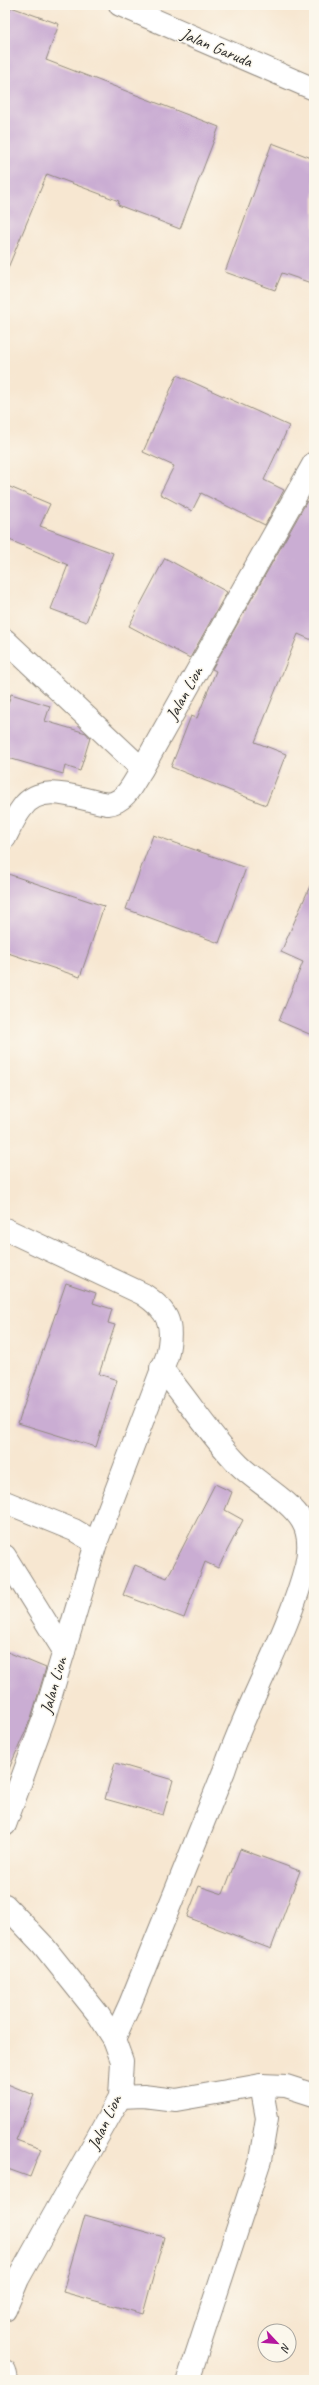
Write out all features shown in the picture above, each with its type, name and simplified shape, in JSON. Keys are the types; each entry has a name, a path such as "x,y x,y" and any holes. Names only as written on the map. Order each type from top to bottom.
{"street":[{"name":"Jalan Garuda","path":"120,5 314,89"},
{"name":"Jalan Lion","path":"5,838 22,807 36,795 51,792 95,802 116,803 123,798 142,769 314,462"},
{"path":"5,640 142,769"},
{"path":"5,1229 143,1294 155,1302 166,1315 170,1325 171,1339 162,1368 96,1543 64,1651"},
{"path":"114,2038 130,2004 218,1786 235,1737 297,1592 308,1550 308,1538 302,1520 240,1466 219,1444 186,1396 162,1368"},
{"path":"5,1502 74,1530 96,1543"},
{"name":"Jalan Lion","path":"5,1556 64,1651 44,1718 5,1825"},
{"name":"Jalan Lion","path":"5,1905 42,1944 98,2014 114,2038 122,2061 120,2097 18,2280 5,2310"},
{"path":"120,2097 143,2096 176,2100 261,2085 286,2086 314,2094"},
{"path":"188,2380 260,2160 267,2118 261,2085"},
{"path":"5,2372 7,2380"}],"building":[{"path":"11,7 59,24 46,60 219,127 180,229 118,205 119,201 47,174 5,275 5,24"},
{"path":"272,143 314,159 314,284 282,273 275,290 225,272"},
{"path":"177,375 289,426 264,480 284,490 265,525 201,493 192,511 160,494 174,466 143,452"},
{"path":"5,485 50,504 40,526 113,553 86,622 51,609 68,565 5,538"},
{"path":"307,501 314,505 314,641 298,634 255,742 286,754 266,805 171,767 191,716 197,718 216,671 212,669"},
{"path":"165,558 227,592 190,658 129,626"},
{"path":"11,694 50,706 45,721 86,733 90,738 80,771 65,766 63,774 5,757 5,713"},
{"path":"153,835 246,868 219,943 126,909"},
{"path":"5,873 104,906 80,977 5,952"},
{"path":"314,877 314,1036 279,1021 303,962 281,952"},
{"path":"66,1283 96,1293 93,1303 112,1309 108,1323 115,1325 99,1374 117,1380 96,1447 18,1423"},
{"path":"215,1484 232,1492 225,1510 243,1520 218,1568 205,1562 184,1618 123,1595 135,1565 167,1578"},
{"path":"5,1651 46,1668 31,1718 5,1778"},
{"path":"115,1763 173,1780 163,1815 105,1799"},
{"path":"240,1849 300,1871 271,1949 187,1917 199,1886 223,1894"},
{"path":"5,2083 34,2095 16,2140 41,2149 30,2177 5,2168"},
{"path":"85,2215 164,2237 143,2314 63,2292"}]}
